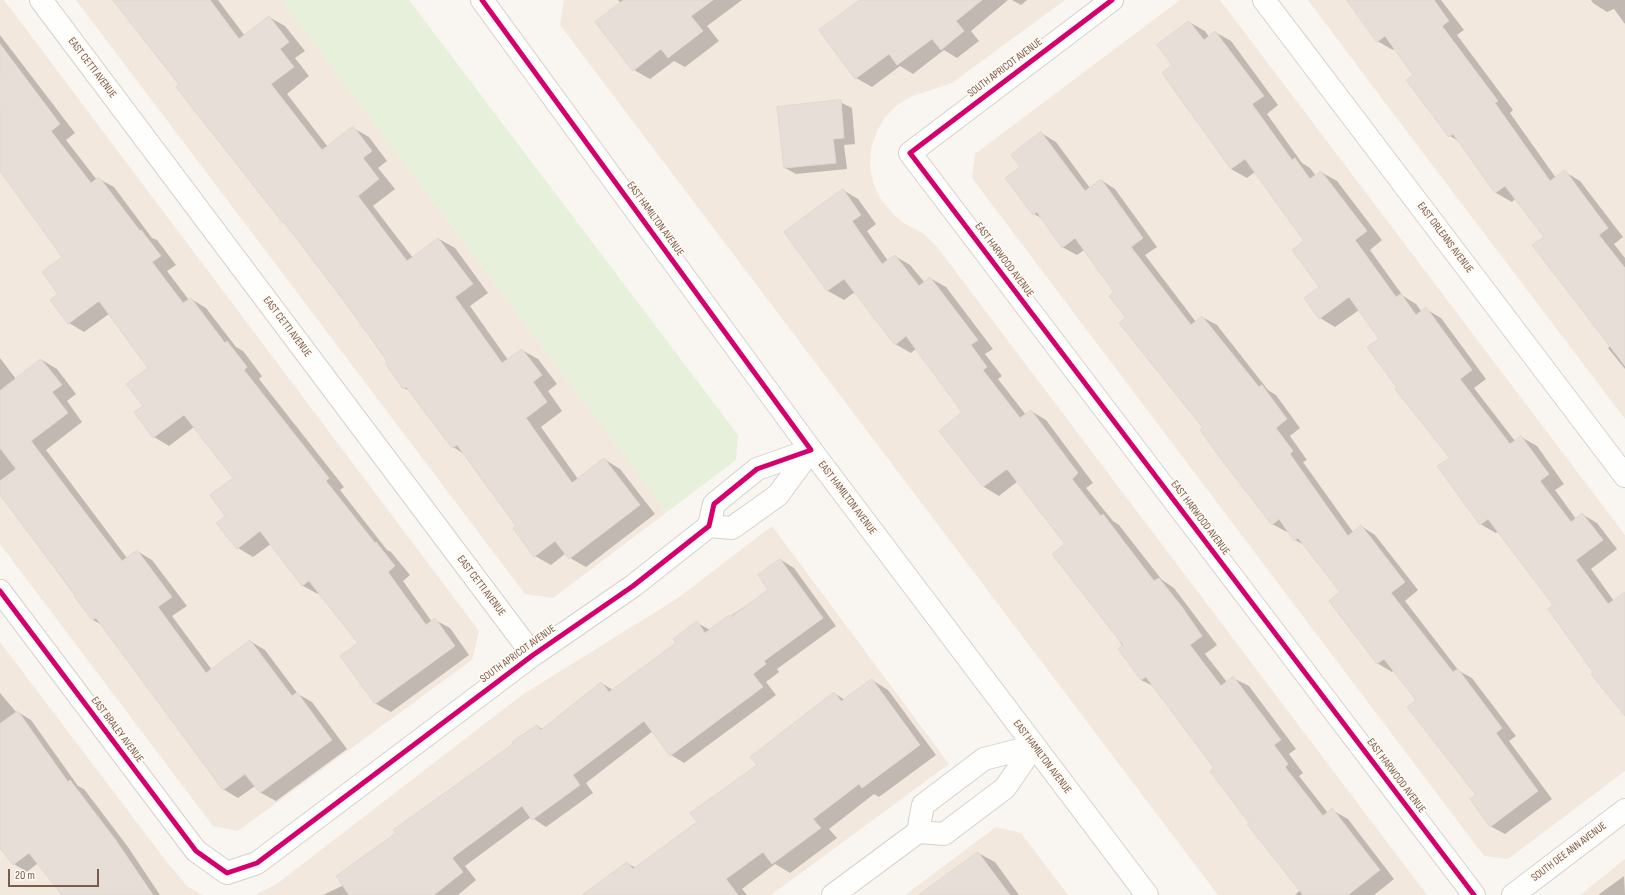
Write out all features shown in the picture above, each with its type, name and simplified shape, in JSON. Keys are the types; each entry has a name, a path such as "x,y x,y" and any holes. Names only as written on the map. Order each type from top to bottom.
{"street":[{"name":"EAST CETTI AVENUE","path":"41,0 533,655"},
{"name":"SOUTH APRICOT AVENUE","path":"910,153 1112,0"},
{"name":"EAST ORLEANS AVENUE","path":"1264,0 1625,476"},
{"name":"EAST HAMILTON AVENUE","path":"489,3 812,450 1147,895"},
{"name":"EAST HARWOOD AVENUE","path":"910,153 1474,895"},
{"path":"812,450 778,494 732,528 709,526 714,504 757,469 812,450"},
{"name":"SOUTH APRICOT AVENUE","path":"227,873 257,863 533,655 633,586 709,526"},
{"name":"EAST BRALEY AVENUE","path":"0,591 196,851 227,873"},
{"path":"918,832 923,805 972,768 984,760 1034,746"},
{"path":"833,895 918,832 944,834 1006,788 1034,746"},
{"name":"SOUTH DEE ANN AVENUE","path":"1513,895 1625,810"}],"shaded area":[{"path":"0,0 4,0 479,631 472,660 238,831 213,826 0,544"},
{"path":"76,0 281,0 667,512 553,598 525,594"},
{"path":"564,0 1065,0 952,83 910,97 896,106 885,117 877,131 871,148 870,166 873,182 880,198 891,212 902,222 924,234 937,247 1427,895 1218,895 560,25"},
{"path":"1180,0 1220,0 1625,535 1625,771 1508,859 1484,856 972,178 975,154"},
{"path":"1308,0 1625,0 1625,419 1383,100"},
{"path":"772,526 949,764 771,895 255,895 278,883 522,695 678,598"},
{"path":"0,642 166,861 188,887 203,895 0,895"},
{"path":"996,827 1021,833 1068,895 905,895"},
{"path":"1625,859 1625,895 1580,895"}],"green space":[{"path":"281,0 409,0 738,435 736,460 667,512"}],"building":[{"path":"113,0 210,0 239,39 269,16 289,42 280,49 294,67 271,84 322,150 353,126 372,151 363,158 379,179 358,196 407,261 438,238 473,284 455,297 502,363 522,349 542,375 533,382 547,402 526,418 572,483 604,458 640,505 569,559 555,541 534,557 513,528 516,526 457,445 452,448 406,387 403,389 385,363 387,361 347,305 284,222 283,223 176,87 179,85"},
{"path":"624,0 713,0 691,16 703,31 668,58 661,49 633,71 595,22"},
{"path":"860,0 982,0 956,21 964,31 941,50 932,39 897,65 889,54 855,79 819,30"},
{"path":"1347,0 1434,0 1449,21 1442,26 1498,101 1495,103 1550,181 1565,170 1608,228 1599,235 1625,268 1625,366 1532,245 1544,237 1505,186 1495,193 1453,134 1449,137 1406,80 1413,75 1385,36 1377,42"},
{"path":"1189,21 1204,40 1215,31 1264,96 1252,104 1292,160 1295,158 1310,179 1321,171 1367,231 1355,240 1396,297 1401,294 1416,315 1426,307 1472,370 1460,379 1510,444 1521,436 1549,474 1540,481 1571,522 1582,513 1603,540 1576,560 1608,604 1625,592 1625,716 1591,674 1593,672 1548,609 1553,605 1488,519 1480,525 1437,466 1450,458 1395,389 1397,388 1367,347 1379,339 1349,297 1319,319 1304,298 1319,287 1292,250 1304,241 1245,159 1231,169 1162,73 1172,65 1157,45"},
{"path":"0,44 60,124 51,131 91,183 99,177 161,256 152,262 183,303 191,298 225,343 227,341 247,367 244,370 329,478 326,481 395,566 388,572 426,625 435,618 455,646 375,704 340,656 358,643 309,581 302,586 260,531 237,549 216,523 225,516 210,495 233,478 184,415 153,438 134,412 143,406 126,384 148,368 99,301 68,324 50,300 58,294 42,272 62,257 0,171"},
{"path":"841,100 844,138 833,139 836,163 784,168 777,107"},
{"path":"1041,132 1085,191 1101,179 1143,238 1131,247 1191,325 1202,316 1259,387 1262,385 1287,419 1276,428 1293,451 1290,454 1348,536 1361,525 1405,582 1391,593 1453,672 1458,669 1502,728 1496,733 1538,791 1490,827 1470,799 1476,795 1407,707 1416,700 1384,659 1377,664 1329,601 1340,592 1298,538 1294,541 1279,519 1272,525 1200,430 1203,428 1119,323 1126,318 1109,296 1114,292 1075,238 1062,248 1037,212 1033,215 1005,178 1020,167 1011,155"},
{"path":"843,189 861,215 852,221 882,264 895,255 919,286 930,277 978,340 971,345 987,367 983,370 1020,418 1031,410 1078,473 1072,479 1101,516 1103,514 1154,581 1159,578 1182,607 1202,636 1190,645 1221,686 1233,676 1281,740 1274,745 1288,764 1285,767 1323,816 1332,808 1380,870 1348,895 1303,895 1247,824 1249,823 1210,771 1214,768 1146,677 1141,680 1118,649 1123,645 1052,554 1065,544 1007,469 983,487 939,431 962,412 906,336 895,345 844,279 827,291 784,232"},
{"path":"41,359 62,385 52,392 68,413 31,441 122,561 137,550 172,597 158,607 206,673 250,640 292,696 297,692 332,740 260,793 245,774 223,790 96,618 92,620 0,495 0,481 16,469 0,448 0,391"},
{"path":"780,559 823,618 764,661 766,664 753,674 763,687 670,756 644,721 573,775 580,785 532,820 522,806 452,858 463,872 434,895 349,895 336,876 396,833 393,830 513,744 512,742 537,725 541,730 601,682 609,692 676,643 673,639 697,621 705,633 729,615 731,617 768,590 758,575"},
{"path":"872,679 920,745 862,788 859,784 813,819 821,828 772,864 763,852 726,879 738,895 582,895 627,862 633,869 697,822 690,813 757,765 750,757 834,692 841,701"},
{"path":"18,711 68,782 70,780 115,839 153,895 62,895 29,853 13,865 0,848 0,724"},
{"path":"978,852 1010,895 919,895"}],"cycle path":[{"path":"0,591 196,851 227,873 257,863 533,655 633,586 709,526 714,504 757,469 811,450 482,0"},
{"path":"1112,0 910,153 1474,895"}]}
